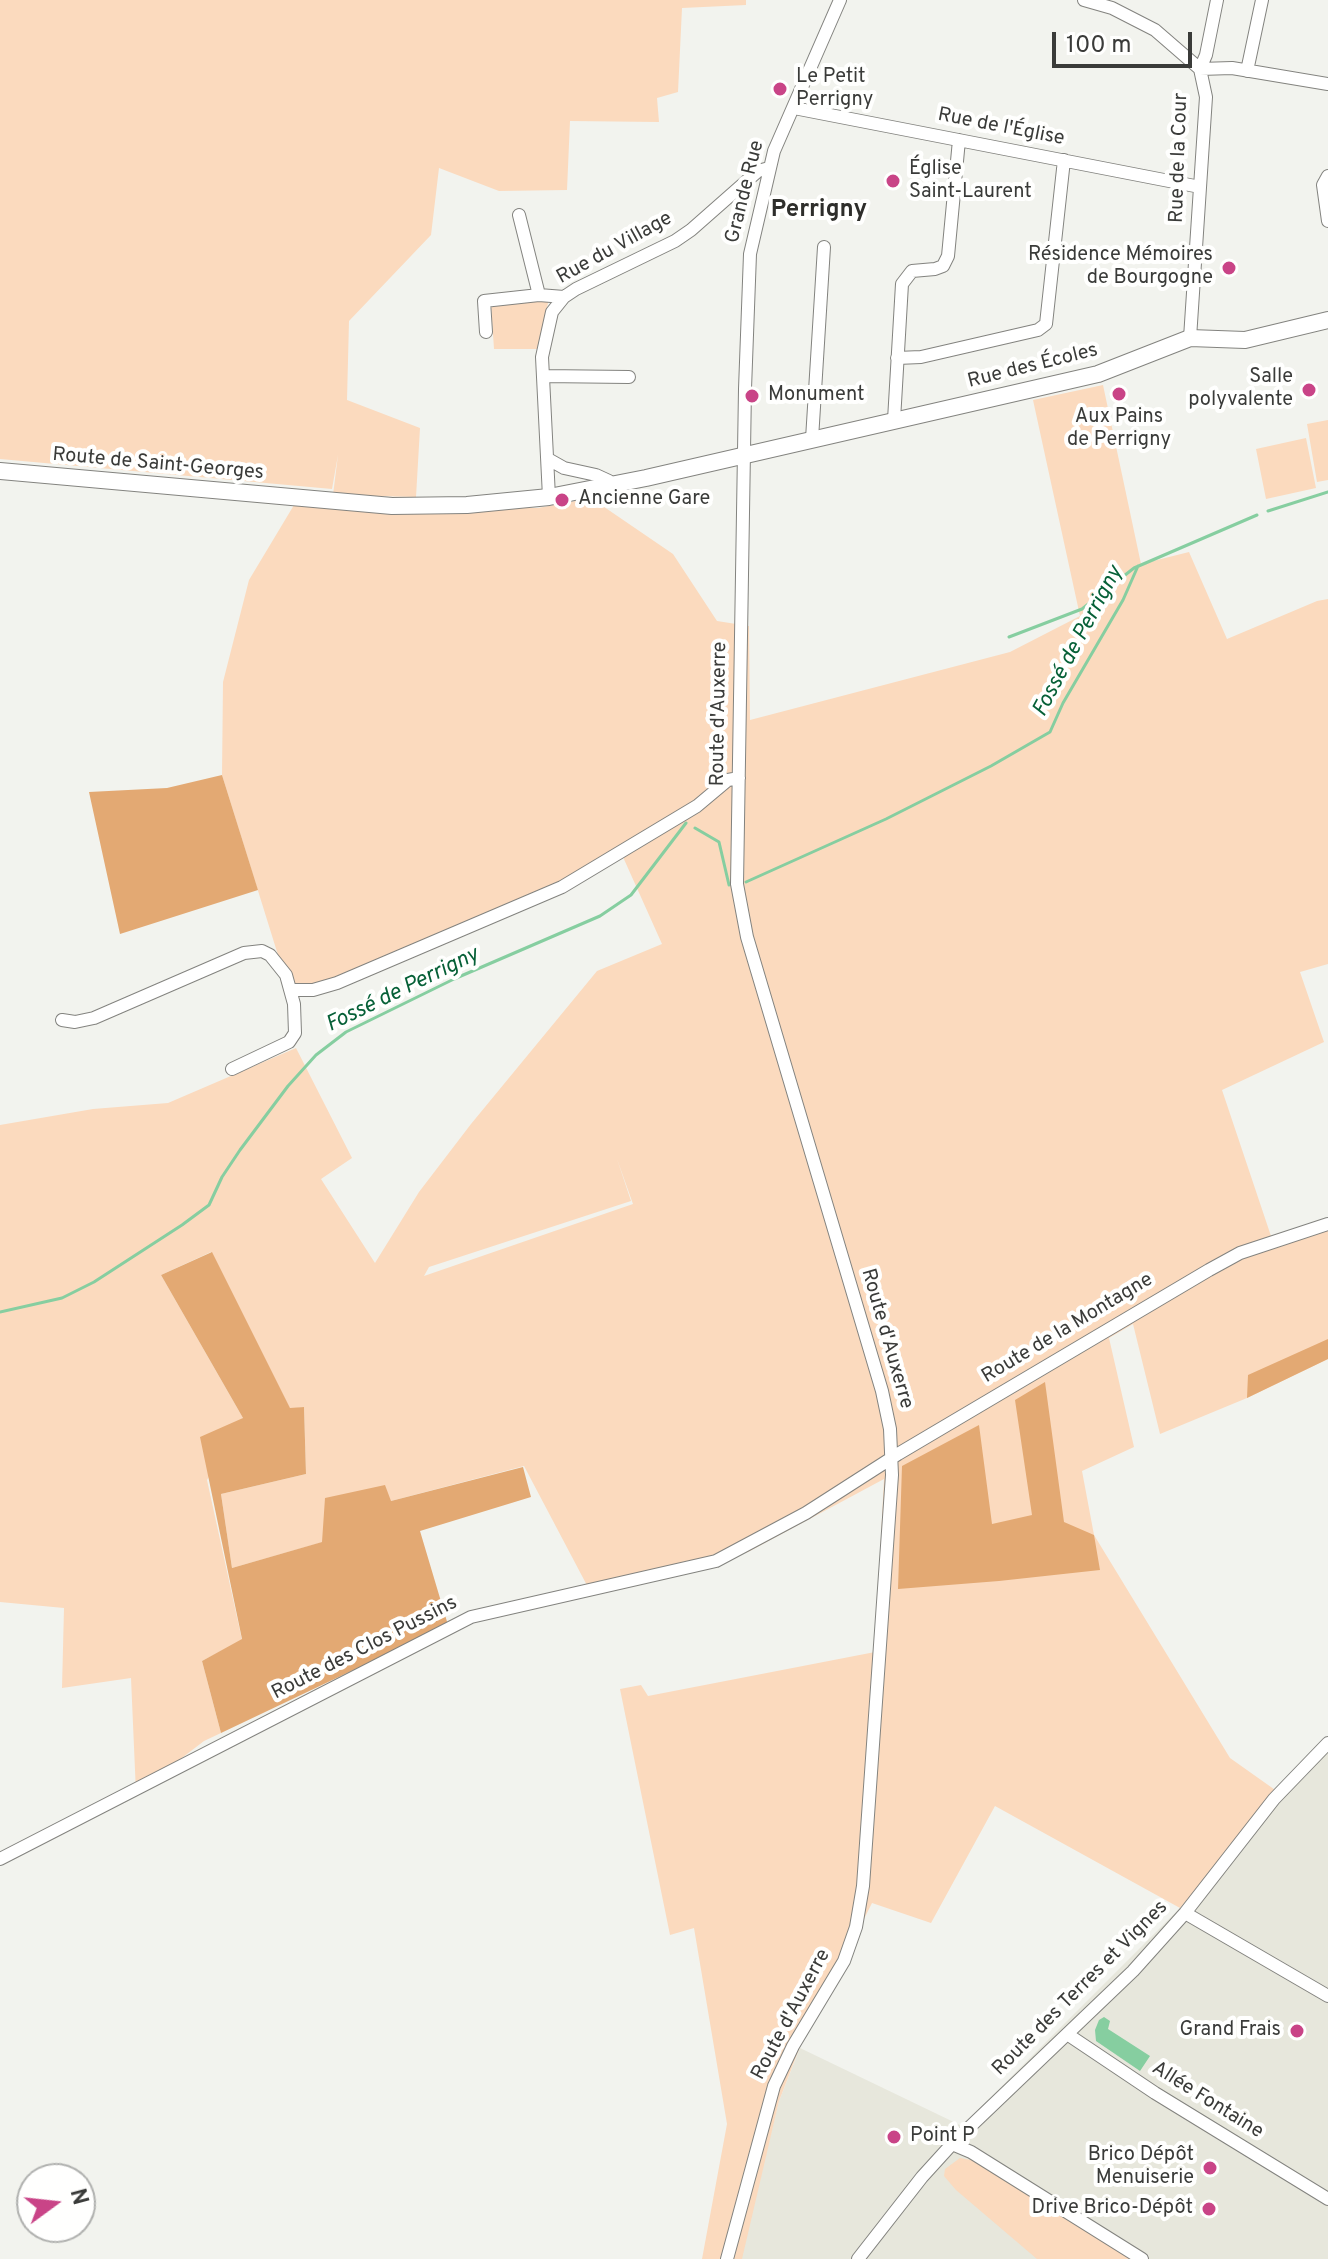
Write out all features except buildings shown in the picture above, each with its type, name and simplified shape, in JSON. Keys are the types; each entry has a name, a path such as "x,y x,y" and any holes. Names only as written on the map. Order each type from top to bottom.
{"main road":[{"name":"Rue des Écoles","path":"549,497 610,486 1098,374 1190,338 1245,340 1328,320"},
{"name":"Route de Saint-Georges","path":"0,471 392,506 452,506 549,497"}],"street":[{"name":"Grande Rue","path":"744,512 750,254 774,151 840,0"},
{"name":"Rue de la Cour","path":"1084,0 1112,8 1155,30 1200,69 1206,97 1190,338"},
{"path":"1217,0 1206,55 1200,69 1232,68 1328,84"},
{"path":"1247,71 1262,0"},
{"name":"Rue de l'Église","path":"794,108 1200,187"},
{"path":"894,420 905,277 912,271 943,266 948,256 959,140"},
{"path":"897,358 921,357 1038,330 1046,324 1064,160"},
{"name":"Rue du Village","path":"549,497 542,357 552,312 564,297 675,241 758,171 769,168"},
{"path":"1328,176 1323,185 1328,221"},
{"path":"519,215 539,295"},
{"path":"812,439 824,247"},
{"path":"486,332 484,301 539,295 564,297"},
{"path":"543,376 629,377"},
{"path":"548,459 564,468 596,475 609,481 610,486"},
{"name":"Route d'Auxerre","path":"727,2259 774,2086 793,2046 844,1961 856,1927 863,1886 892,1458 882,1391 743,921 737,884 744,512"},
{"path":"291,990 313,990 337,983 562,887 697,806 728,780 739,778"},
{"path":"62,1020 75,1022 94,1018 244,953 262,951 270,955 286,975 291,990 295,1033 289,1042 232,1069"},
{"name":"Route de la Montagne","path":"892,1458 1150,1302 1240,1253 1328,1224"},
{"name":"Route des Clos Pussins","path":"0,1859 471,1617 716,1561 806,1513 892,1458"},
{"name":"Route des Terres et Vignes","path":"858,2259 952,2144 1133,1971 1185,1913 1274,1799 1328,1743"},
{"path":"1185,1913 1328,1996"},
{"name":"Allée Fontaine","path":"1067,2034 1155,2093 1322,2195"},
{"path":"952,2144 971,2152 1142,2259"}],"shaded area":[{"path":"0,0 746,0 746,5 682,8 678,92 657,98 659,122 570,121 567,190 499,191 439,168 431,235 349,321 347,400 420,428 416,497 333,495 338,455 332,489 0,459"},
{"path":"549,299 537,349 494,349 491,304"},
{"path":"1103,385 1141,564 1189,552 1227,639 1328,599 1328,964 1300,972 1324,1042 1222,1090 1274,1245 1328,1229 1328,1359 1247,1398 1160,1434 1133,1324 1109,1338 1134,1447 1082,1471 1094,1535 1230,1758 1278,1792 1180,1908 995,1806 931,1923 872,1903 800,2047 779,2101 742,2259 702,2259 727,2124 694,1928 670,1935 620,1689 641,1685 648,1696 875,1652 884,1479 748,1552 591,1593 524,1466 391,1501 323,1542 232,1568 221,1494 306,1474 304,1407 290,1409 211,1252 161,1275 243,1418 207,1480 242,1640 202,1661 221,1733 204,1741 136,1793 131,1678 62,1688 64,1608 0,1602 0,1125 93,1109 168,1103 296,1048 352,1158 321,1179 375,1263 419,1192 597,971 662,944 623,857 333,986 287,984 222,775 223,682 249,580 294,505 320,508 327,505 538,508 591,498 673,554 717,621 749,626 750,720 1010,652 1080,616 1033,400","holes":["617,1159 633,1204 424,1276 429,1267 631,1201"]},
{"path":"1328,420 1328,480 1317,482 1307,424"},
{"path":"1306,438 1316,488 1266,499 1256,449"},
{"path":"222,775 258,890 120,934 89,792 167,788"},
{"path":"212,1252 290,1408 304,1407 306,1474 221,1494 232,1568 322,1542 325,1498 385,1485 391,1501 523,1467 531,1497 420,1531 448,1625 221,1733 202,1661 242,1639 200,1437 243,1418 161,1275"},
{"path":"1328,1339 1328,1359 1247,1398 1248,1375"},
{"path":"1045,1382 1064,1522 1094,1535 1100,1570 898,1589 902,1466 979,1425 992,1524 1032,1515 1015,1400"},
{"path":"1328,1736 1328,2259 740,2259 779,2101 800,2048 962,2126 1180,1908"},
{"path":"1104,2017 1110,2021 1108,2029 1150,2056 1140,2071 1096,2041 1095,2030 1099,2020"},
{"path":"960,2158 976,2161 1134,2259 1037,2259 956,2190 944,2176 945,2169"}],"waterway":[{"name":"Fossé de Perrigny","path":"1268,511 1328,492"},
{"name":"Fossé de Perrigny","path":"1009,637 1082,609 1134,568 1257,515"},
{"name":"Fossé de Perrigny","path":"746,882 886,819 1050,732 1063,703 1123,600 1138,566"},
{"name":"Fossé de Perrigny","path":"0,1312 62,1298 94,1282 182,1225 209,1205 222,1177 240,1150 288,1086 316,1055 346,1032 454,979 600,916 631,895 686,823"},
{"name":"Fossé de Perrigny","path":"695,828 719,842 729,885"}],"place":[{"name":"Le Petit Perrigny","path":"780,89"},
{"name":"Église Saint-Laurent","path":"893,181"},
{"name":"Résidence Mémoires de Bourgogne","path":"1229,268"},
{"name":"Salle polyvalente","path":"1309,390"},
{"name":"Aux Pains de Perrigny","path":"1119,394"},
{"name":"Monument","path":"752,396"},
{"name":"Ancienne Gare","path":"562,500"},
{"name":"Grand Frais","path":"1297,2031"},
{"name":"Point P","path":"894,2137"},
{"name":"Brico Dépôt Menuiserie","path":"1210,2168"},
{"name":"Drive Brico-Dépôt","path":"1209,2209"}],"district":[{"name":"Perrigny","path":"819,211"}]}
